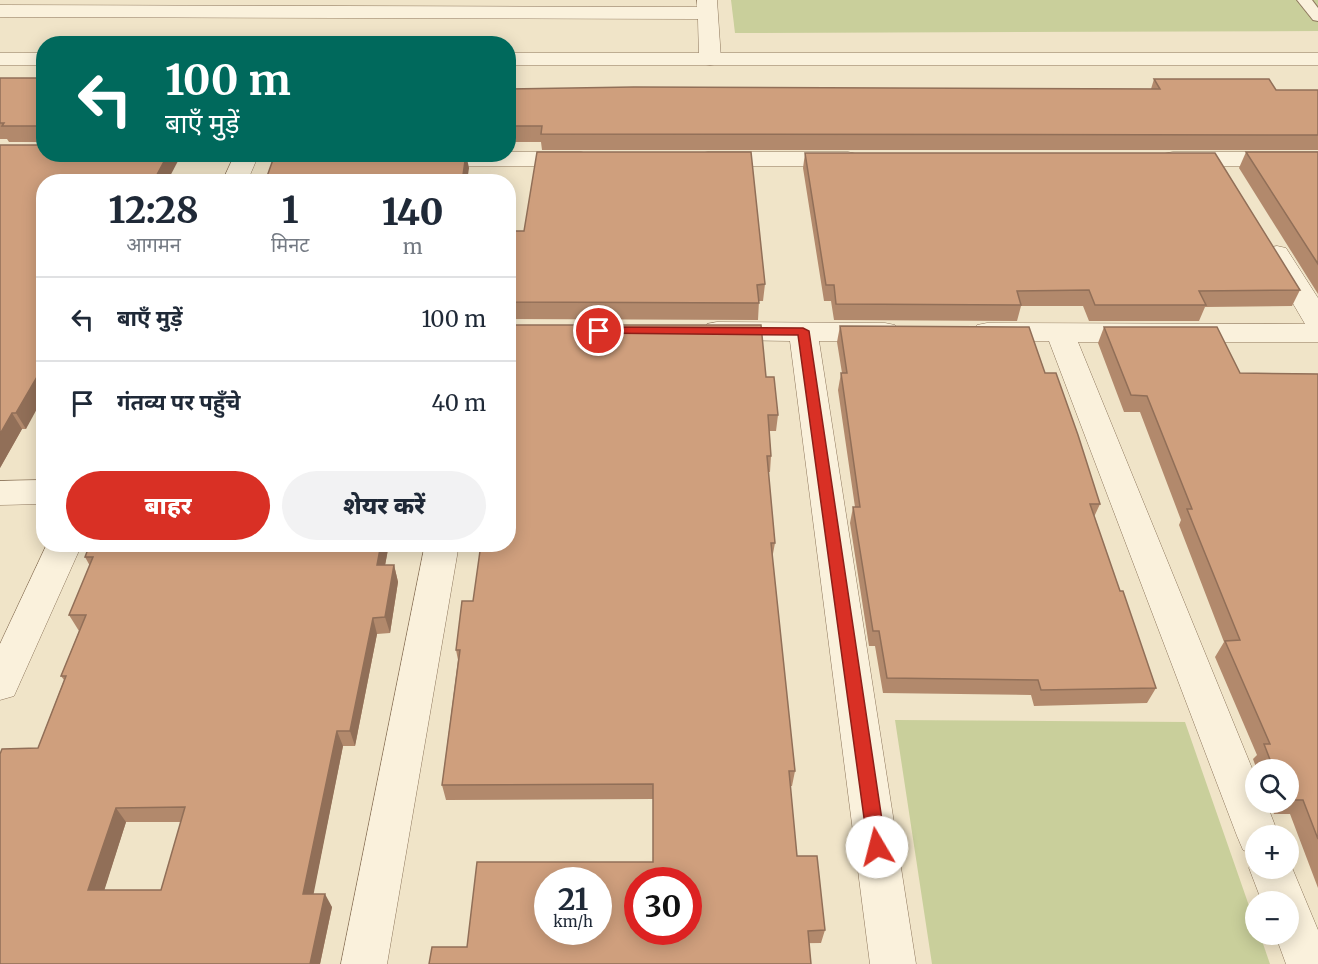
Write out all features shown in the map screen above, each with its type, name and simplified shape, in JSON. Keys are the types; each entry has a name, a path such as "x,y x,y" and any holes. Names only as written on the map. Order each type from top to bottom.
{"street":[{"path":"0,11 707,6 710,60"},
{"path":"0,60 36,60"},
{"path":"516,60 1318,60"},
{"path":"438,162 512,169 609,159"},
{"path":"681,159 872,159"},
{"path":"1147,159 1225,170 1318,159"},
{"path":"1262,230 1318,321"},
{"path":"685,331 908,332"},
{"path":"803,331 893,964"},
{"path":"955,332 1318,333"},
{"path":"1060,332 1254,825"},
{"path":"0,493 36,492"},
{"path":"0,684 61,552"},
{"path":"364,964 441,552"},
{"path":"1299,939 1309,964"}],"lane":[{"path":"1304,0 1318,17"}],"green space":[{"path":"731,0 1318,0 1318,31 735,33"},
{"path":"895,720 1185,722 1245,894 1245,945 1263,945 1270,964 932,964"}],"building":[{"path":"0,78 36,78 36,126 2,126 4,123 0,123"},
{"path":"1154,79 1269,79 1276,90 1318,90 1318,135 541,134 542,126 516,126 516,89 634,87 1160,89"},
{"path":"0,145 36,145 36,162 164,162 157,174 36,174 36,379 16,413 12,413 0,434"},
{"path":"537,152 751,152 765,284 757,285 759,303 516,302 516,231 524,231"},
{"path":"1246,152 1318,152 1318,264"},
{"path":"805,153 1215,153 1300,290 1199,291 1206,305 1095,305 1089,290 1017,291 1021,305 836,304 834,285 826,285"},
{"path":"272,162 465,162 463,174 268,174"},
{"path":"516,325 761,325 766,377 774,377 778,415 768,415 771,456 767,456 775,543 771,543 795,771 789,771 797,856 817,856 825,930 808,931 811,964 429,964 432,947 467,947 477,862 653,862 653,784 442,785 460,650 456,650 462,601 473,601 480,552 516,552"},
{"path":"840,326 1029,327 1045,373 1056,373 1078,435 1100,504 1090,504 1156,688 1041,690 1038,680 887,678 879,631 873,631 853,507 860,507 841,373 847,373"},
{"path":"1104,327 1217,327 1240,373 1318,374 1318,839 1303,800 1299,800 1299,759 1270,759 1264,744 1270,744 1225,641 1240,640 1187,509 1192,509 1147,396 1131,395"},
{"path":"87,552 379,552 377,565 394,565 385,617 373,618 350,731 337,731 303,894 325,894 310,964 0,964 0,754 2,749 38,748 66,676 61,676 86,615 69,615 93,557 85,557","holes":["185,807 161,890 88,890 116,808"]}],"route":[{"path":"599,331 803,331 877,847"}]}
